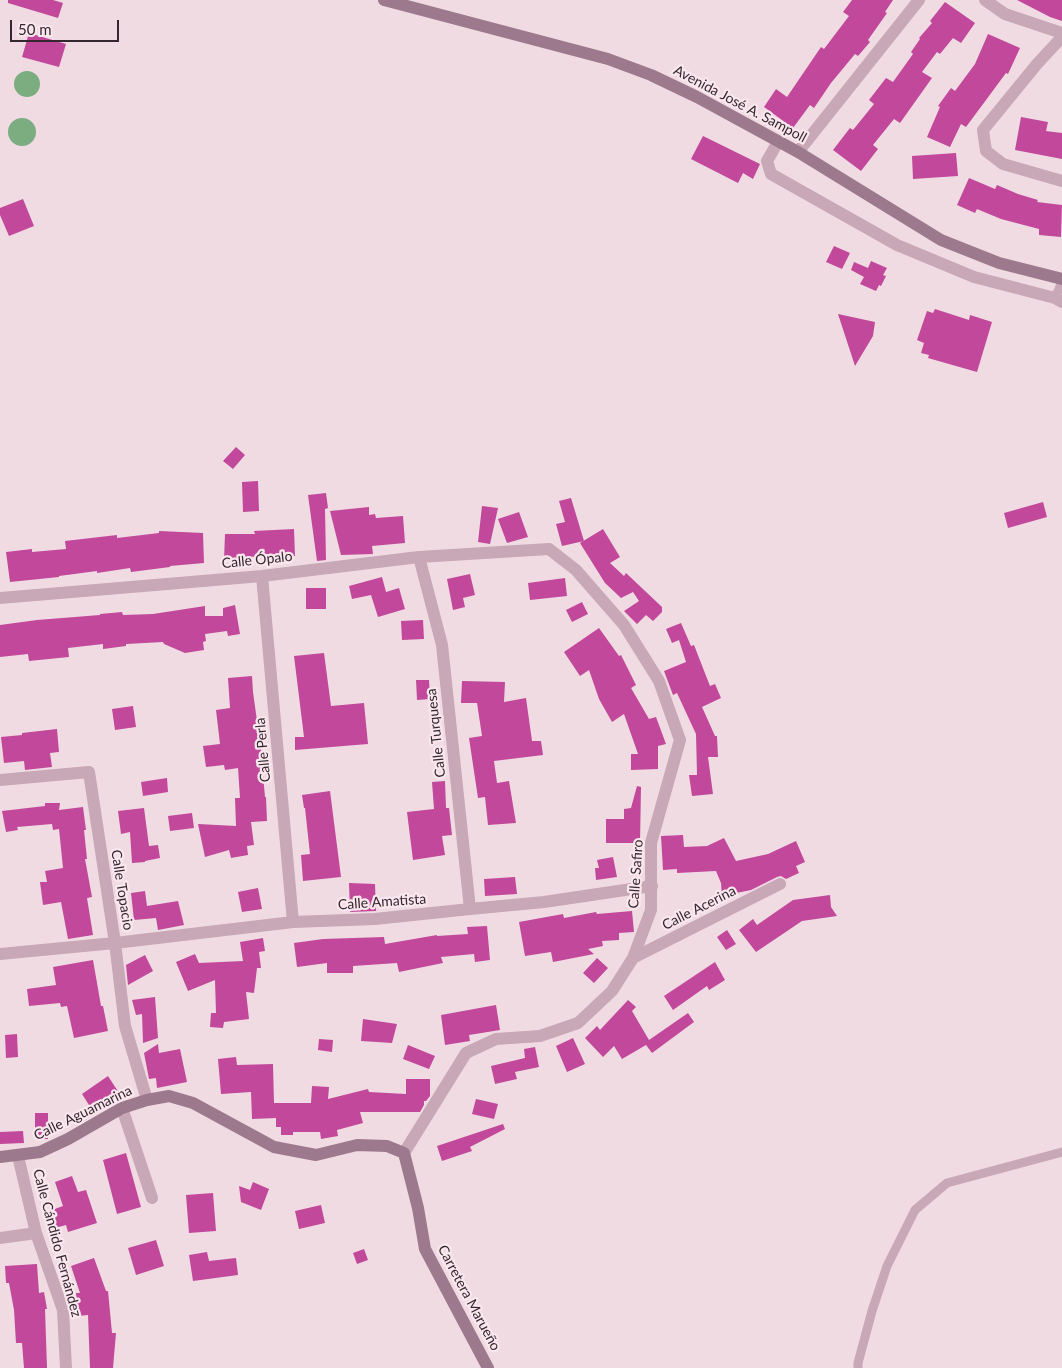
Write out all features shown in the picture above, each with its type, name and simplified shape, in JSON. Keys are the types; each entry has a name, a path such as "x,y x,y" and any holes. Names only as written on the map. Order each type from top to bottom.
{"street":[{"name":"Avenida José A. Sampoll","path":"384,0 608,59 651,75 689,93 798,152 941,240 999,264 1062,280"},
{"path":"798,152 919,0"},
{"path":"985,0 1005,14 1062,33"},
{"path":"1062,37 1037,64 984,130 986,151 1003,164 1062,181"},
{"path":"778,142 767,161 771,174 897,245 974,277 1058,300"},
{"name":"Calle Safiro","path":"404,1153 466,1053 496,1039 540,1036 578,1023 612,990 633,958 650,910 652,886 651,844 680,740 659,681 624,625 576,570 549,549 516,551"},
{"name":"Calle Ópalo","path":"0,598 262,576 418,557 516,551"},
{"name":"Calle Turquesa","path":"418,557 442,645 470,909"},
{"name":"Calle Perla","path":"262,576 294,922"},
{"name":"Calle Topacio","path":"0,780 89,772 115,943 125,1026 147,1100"},
{"name":"Calle Acerina","path":"633,958 780,884"},
{"name":"Calle Amatista","path":"0,954 115,943 294,922 375,919 544,902 652,886"},
{"name":"Calle Aguamarina","path":"0,1157 40,1152 68,1140 122,1108 147,1100 169,1096 193,1102 274,1147 316,1155 357,1146 387,1146 404,1153"},
{"path":"122,1108 152,1198"},
{"name":"Carretera Marueño","path":"404,1153 418,1208 425,1249 488,1368"},
{"name":"Calle Cándido Fernández","path":"18,1156 36,1233 63,1310 66,1368"},
{"path":"0,1238 36,1233"}],"lane":[{"path":"1058,300 1062,280"},
{"path":"858,1368 872,1311 887,1266 915,1210 947,1183 1062,1152"}],"shaded area":[{"path":"27,71 36,75 40,84 36,93 27,97 18,93 14,84 18,75"},
{"path":"22,118 32,122 36,132 32,142 22,146 12,142 8,132 12,122"}],"building":[{"path":"8,0 53,0 63,3 58,18 8,3"},
{"path":"852,0 893,0 885,12 887,13 868,40 870,42 858,56 855,54 831,83 814,108 810,105 793,128 764,107 776,89 787,97 821,47 824,49 849,16 843,12"},
{"path":"1017,0 1062,0 1062,21 1050,17"},
{"path":"945,2 975,23 961,43 953,38 940,54 937,52 922,72 932,78 900,123 894,119 873,145 878,149 861,171 833,150 850,128 853,130 874,104 869,100 886,78 893,82 913,54 911,52 919,38 932,23 930,21"},
{"path":"29,33 66,44 59,67 22,57"},
{"path":"988,34 1020,48 1008,74 1006,73 966,127 961,124 950,147 927,137 940,107 938,106 951,88 955,91 975,64"},
{"path":"1021,117 1048,122 1046,131 1062,133 1062,159 1015,150"},
{"path":"703,136 760,164 753,179 743,173 738,183 691,159"},
{"path":"956,153 958,176 913,179 912,156"},
{"path":"969,178 995,189 997,185 1038,200 1037,202 1062,205 1061,237 1039,235 1039,229 1001,219 977,209 975,213 957,205"},
{"path":"23,199 34,226 9,236 0,215 0,208"},
{"path":"834,246 850,253 842,269 826,262"},
{"path":"871,261 887,268 883,275 886,276 876,291 860,284 864,277 851,270 854,262 868,268"},
{"path":"935,309 969,320 970,315 992,322 977,372 928,358 929,355 921,353 924,343 917,340 927,311 933,313"},
{"path":"838,314 875,322 873,336 855,366"},
{"path":"236,447 245,455 233,469 223,461"},
{"path":"258,481 259,511 243,512 242,482"},
{"path":"326,493 328,508 325,509 326,560 317,561 308,495"},
{"path":"571,498 584,541 562,546 556,524 565,522 559,501"},
{"path":"1043,502 1047,517 1008,528 1004,513"},
{"path":"482,506 498,508 490,544 478,542"},
{"path":"369,507 369,515 375,514 376,518 403,516 405,543 372,546 373,554 341,555 330,511"},
{"path":"519,512 528,537 507,543 498,519"},
{"path":"294,529 295,556 240,557 240,560 224,560 225,534 255,534 254,531"},
{"path":"603,529 620,557 610,563 624,576 626,573 662,607 662,612 653,621 646,615 637,624 624,611 639,601 633,592 621,598 605,583 580,543"},
{"path":"159,531 203,533 204,563 131,572 130,568 97,573 97,571 10,582 6,552 32,549 32,552 66,549 65,541 117,535 117,538 159,533"},
{"path":"470,574 475,595 463,598 465,607 453,610 447,579"},
{"path":"382,577 386,592 399,588 405,609 378,617 371,595 352,599 349,586"},
{"path":"565,578 567,596 530,600 528,583"},
{"path":"306,588 326,588 326,609 306,609"},
{"path":"582,602 588,614 572,622 566,610"},
{"path":"235,605 240,634 228,636 227,631 205,634 204,650 185,653 163,642 126,644 126,646 103,649 103,644 68,648 69,657 29,661 28,654 0,657 0,625 122,612 123,615 153,614 205,606 205,616 223,616 223,608"},
{"path":"423,620 424,639 402,640 401,621"},
{"path":"681,623 691,646 694,645 710,686 715,684 721,698 702,707 715,736 717,736 718,757 708,757 713,794 692,796 689,775 697,775 696,734 677,693 673,695 664,671 686,662 679,640 672,643 666,629"},
{"path":"599,628 619,656 621,655 636,685 631,688 649,719 656,717 666,744 658,746 658,769 631,770 631,754 638,754 624,714 612,722 599,699 589,670 580,676 564,652"},
{"path":"324,653 331,706 364,703 368,744 295,750 295,737 304,737 294,656"},
{"path":"252,676 263,764 267,821 251,822 254,845 247,846 248,855 231,858 229,850 205,857 198,824 236,826 235,798 240,798 238,768 225,770 224,765 206,767 203,746 220,744 216,710 230,708 228,678"},
{"path":"416,680 429,680 430,699 417,700"},
{"path":"462,681 505,682 504,702 526,698 532,741 541,741 543,755 494,761 497,783 509,781 516,823 488,825 485,797 478,798 469,738 482,736 477,703 461,703"},
{"path":"133,706 136,727 115,730 112,709"},
{"path":"57,729 59,752 50,753 52,767 25,770 24,761 4,763 1,737"},
{"path":"167,778 168,792 143,796 141,782"},
{"path":"445,781 446,808 449,808 452,835 442,836 445,855 413,860 407,812 434,809 432,782"},
{"path":"637,786 641,787 640,843 606,843 606,819 624,819 624,809 631,808"},
{"path":"330,791 341,877 303,881 301,855 310,854 302,795"},
{"path":"45,803 60,803 59,810 83,807 86,830 84,830 87,859 85,859 92,897 87,898 93,935 68,939 61,902 43,905 40,882 47,882 45,871 63,868 59,829 53,830 52,824 17,827 18,830 6,832 2,811 45,806"},
{"path":"144,808 149,846 158,845 160,858 132,863 130,832 121,834 118,811"},
{"path":"192,813 194,828 170,831 168,816"},
{"path":"683,835 684,847 707,846 724,838 736,861 768,854 796,841 805,862 796,866 799,873 786,879 781,876 777,877 751,890 722,896 721,883 716,871 677,873 677,869 663,870 661,836"},
{"path":"613,857 617,877 596,880 595,868 599,868 597,860"},
{"path":"515,877 517,894 485,896 484,879"},
{"path":"349,883 375,884 376,911 350,912"},
{"path":"258,888 262,909 242,912 238,892"},
{"path":"145,891 147,906 178,901 184,925 158,930 156,918 134,920 131,893"},
{"path":"830,895 831,907 837,916 802,921 756,952 739,930 753,919 757,925 793,900"},
{"path":"632,911 634,932 619,933 619,940 602,941 603,946 588,949 594,954 553,962 551,952 525,956 519,922 563,914 564,918 596,912 597,914"},
{"path":"487,926 490,960 475,962 474,954 441,957 443,963 399,972 397,963 353,966 353,973 327,973 327,963 297,967 294,943 323,939 384,937 385,944 437,935 468,934 467,927"},
{"path":"727,930 736,944 726,950 717,937"},
{"path":"263,938 265,951 259,952 261,968 257,968 254,993 246,992 249,1019 224,1022 223,1028 210,1027 211,1013 216,1013 215,980 188,991 176,962 195,954 199,963 243,961 240,942"},
{"path":"145,955 153,971 128,985 126,965"},
{"path":"597,958 608,968 594,983 583,973"},
{"path":"93,960 101,1006 103,1006 108,1031 74,1038 67,1006 61,1007 60,1003 29,1006 27,989 56,985 53,967"},
{"path":"715,962 725,980 709,990 707,986 673,1010 664,996"},
{"path":"155,997 158,1038 143,1043 142,1014 136,1015 132,1000"},
{"path":"628,1000 636,1007 632,1011 649,1040 688,1013 694,1022 652,1053 646,1045 622,1059 614,1046 603,1057 585,1038 597,1026 600,1030"},
{"path":"496,1005 500,1030 469,1035 470,1041 445,1045 441,1015"},
{"path":"363,1019 397,1024 392,1043 361,1041"},
{"path":"17,1034 18,1057 6,1058 5,1035"},
{"path":"573,1038 585,1064 567,1072 556,1046"},
{"path":"319,1039 333,1040 332,1052 318,1050"},
{"path":"158,1044 159,1053 180,1049 187,1082 157,1088 156,1078 149,1079 144,1053"},
{"path":"408,1045 435,1056 429,1069 403,1059"},
{"path":"535,1047 539,1067 515,1072 517,1079 495,1084 491,1066 525,1058 524,1049"},
{"path":"236,1057 237,1065 273,1064 274,1103 311,1103 312,1086 329,1087 328,1099 368,1089 369,1092 406,1094 406,1079 430,1079 430,1096 424,1101 420,1112 360,1112 363,1123 337,1130 338,1136 321,1139 320,1132 293,1132 293,1135 281,1135 281,1127 276,1127 276,1118 252,1119 251,1092 221,1094 218,1059"},
{"path":"108,1076 121,1096 94,1113 82,1094"},
{"path":"476,1099 498,1104 494,1119 472,1114"},
{"path":"35,1113 48,1113 48,1139 35,1139"},
{"path":"503,1124 505,1129 470,1147 472,1151 442,1161 437,1146"},
{"path":"23,1131 24,1143 0,1144 0,1132"},
{"path":"126,1153 141,1207 117,1214 103,1160"},
{"path":"72,1176 78,1192 86,1190 97,1223 68,1232 66,1225 55,1228 49,1211 63,1206 55,1182"},
{"path":"253,1182 269,1189 261,1210 241,1202 239,1186 250,1190"},
{"path":"213,1193 216,1231 189,1233 186,1195"},
{"path":"321,1205 325,1223 299,1229 295,1211"},
{"path":"156,1240 164,1266 136,1275 128,1248"},
{"path":"364,1249 368,1260 357,1264 353,1253"},
{"path":"207,1252 209,1261 236,1258 238,1275 193,1281 189,1255"},
{"path":"94,1258 106,1291 108,1291 112,1333 116,1333 113,1368 90,1368 88,1315 78,1316 76,1293 80,1293 71,1266"},
{"path":"37,1264 39,1293 44,1292 47,1309 45,1309 47,1368 24,1368 22,1343 16,1343 14,1310 9,1283 6,1283 5,1266"}]}
